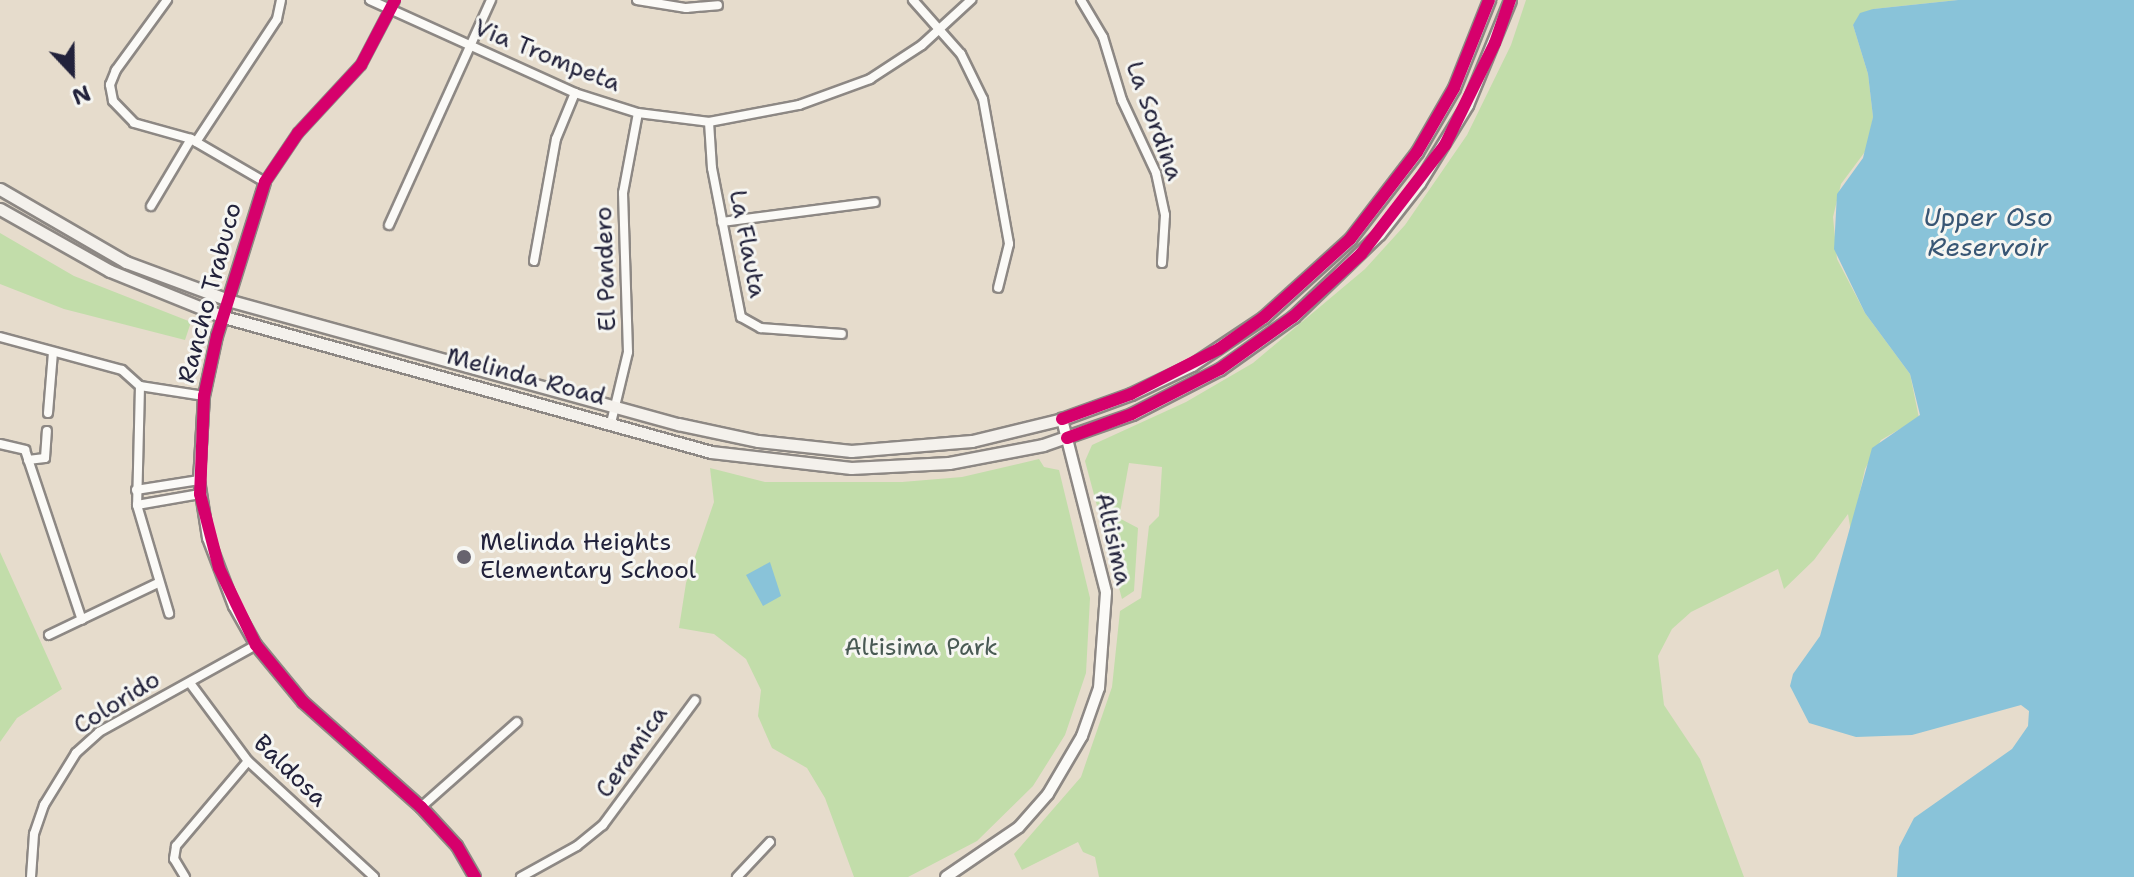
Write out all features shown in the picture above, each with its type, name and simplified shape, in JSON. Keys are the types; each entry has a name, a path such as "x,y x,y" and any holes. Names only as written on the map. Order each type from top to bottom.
{"main road":[{"name":"Melinda Road","path":"0,189 126,262 231,301 722,435 851,451 972,441 1062,419 1131,394 1219,349 1264,317 1350,239 1417,152 1454,88 1489,0"},
{"name":"Melinda Road","path":"0,209 110,271 224,317 711,452 851,468 962,462 1067,438 1144,408 1220,369 1293,317 1361,254 1445,145 1495,43 1510,0"}],"street":[{"path":"167,0 116,70 110,85 113,101 134,123 194,140 265,182"},
{"path":"151,206 277,19 281,0"},
{"name":"Via Trompeta","path":"370,0 391,13 575,93 638,113 709,122 836,95 870,79 939,31 971,0"},
{"name":"Rancho Trabuco","path":"395,0 391,13 361,65 298,133 265,182 224,317 204,396 200,494 219,568 256,645 303,702 421,807 457,846 475,877"},
{"path":"389,225 491,0"},
{"path":"637,0 672,7 718,5"},
{"path":"913,0 961,54 986,112 1009,244 998,288"},
{"name":"La Sordina","path":"1081,0 1103,37 1122,100 1156,173 1165,215 1162,263"},
{"path":"534,261 556,139 575,93"},
{"name":"El Pandero","path":"611,423 631,318 623,193 638,113"},
{"name":"La Flauta","path":"709,122 722,222 741,317 761,328 842,334"},
{"path":"722,222 875,202"},
{"path":"0,337 122,370 140,386 204,396"},
{"path":"48,413 53,352"},
{"path":"140,386 137,505 169,613"},
{"name":"Altisima","path":"946,877 1019,827 1048,794 1082,736 1099,688 1106,592 1062,419"},
{"path":"28,460 45,458 47,431"},
{"path":"0,444 17,445 28,460 82,620"},
{"path":"136,490 199,480"},
{"path":"137,505 200,494"},
{"path":"49,635 158,583"},
{"name":"Colorido","path":"31,877 34,834 44,805 76,753 99,732 256,645"},
{"name":"Baldosa","path":"190,683 248,761 374,877"},
{"name":"Ceramica","path":"521,877 577,846 603,825 695,700"},
{"path":"421,807 517,722"},
{"path":"185,877 174,859 176,846 248,761"},
{"path":"737,877 770,842"}],"green space":[{"path":"1526,0 1958,0 1873,9 1853,25 1868,74 1873,117 1867,149 1841,184 1833,217 1837,259 1865,313 1910,374 1919,418 1881,440 1865,469 1851,532 1848,514 1814,560 1784,589 1778,569 1691,612 1672,629 1658,656 1664,705 1700,759 1744,877 1099,877 1095,857 1083,852 1078,842 1022,870 1014,854 1081,777 1112,687 1120,611 1141,598 1149,526 1159,516 1162,467 1129,463 1119,518 1138,528 1134,591 1122,599 1085,461 1092,445 1186,402 1253,363 1365,269 1405,225 1467,135 1511,45"},
{"path":"0,233 74,276 191,322 185,340 64,309 0,284"},
{"name":"Altisima Park","path":"1039,459 1044,467 1059,470 1090,598 1086,673 1065,735 1033,786 977,841 908,877 854,877 825,798 807,768 772,748 758,716 761,690 746,659 714,634 679,628 686,583 714,502 710,468 765,482 902,482 962,477"},
{"path":"0,552 62,689 17,718 0,742"}],"water":[{"name":"Upper Oso Reservoir","path":"1958,0 2134,0 2134,877 1897,877 1899,847 1914,818 2012,749 2028,726 2029,711 2021,705 1912,735 1856,737 1809,723 1790,686 1793,674 1820,636 1872,448 1920,415 1910,374 1865,313 1834,249 1837,194 1863,158 1873,117 1868,74 1853,25 1860,13 1873,9"},
{"path":"770,562 781,596 763,606 746,575"}],"cycle path":[{"path":"395,0 361,65 298,133 265,182 217,336 204,396 200,494 219,568 256,645 303,702 421,807 457,846 475,877"},
{"path":"1062,419 1131,394 1219,349 1264,317 1350,239 1417,152 1454,88 1489,0"},
{"path":"1067,438 1132,414 1220,369 1293,317 1361,254 1445,145 1495,43 1510,0"}],"place":[{"name":"Melinda Heights Elementary School","path":"464,557"}]}
